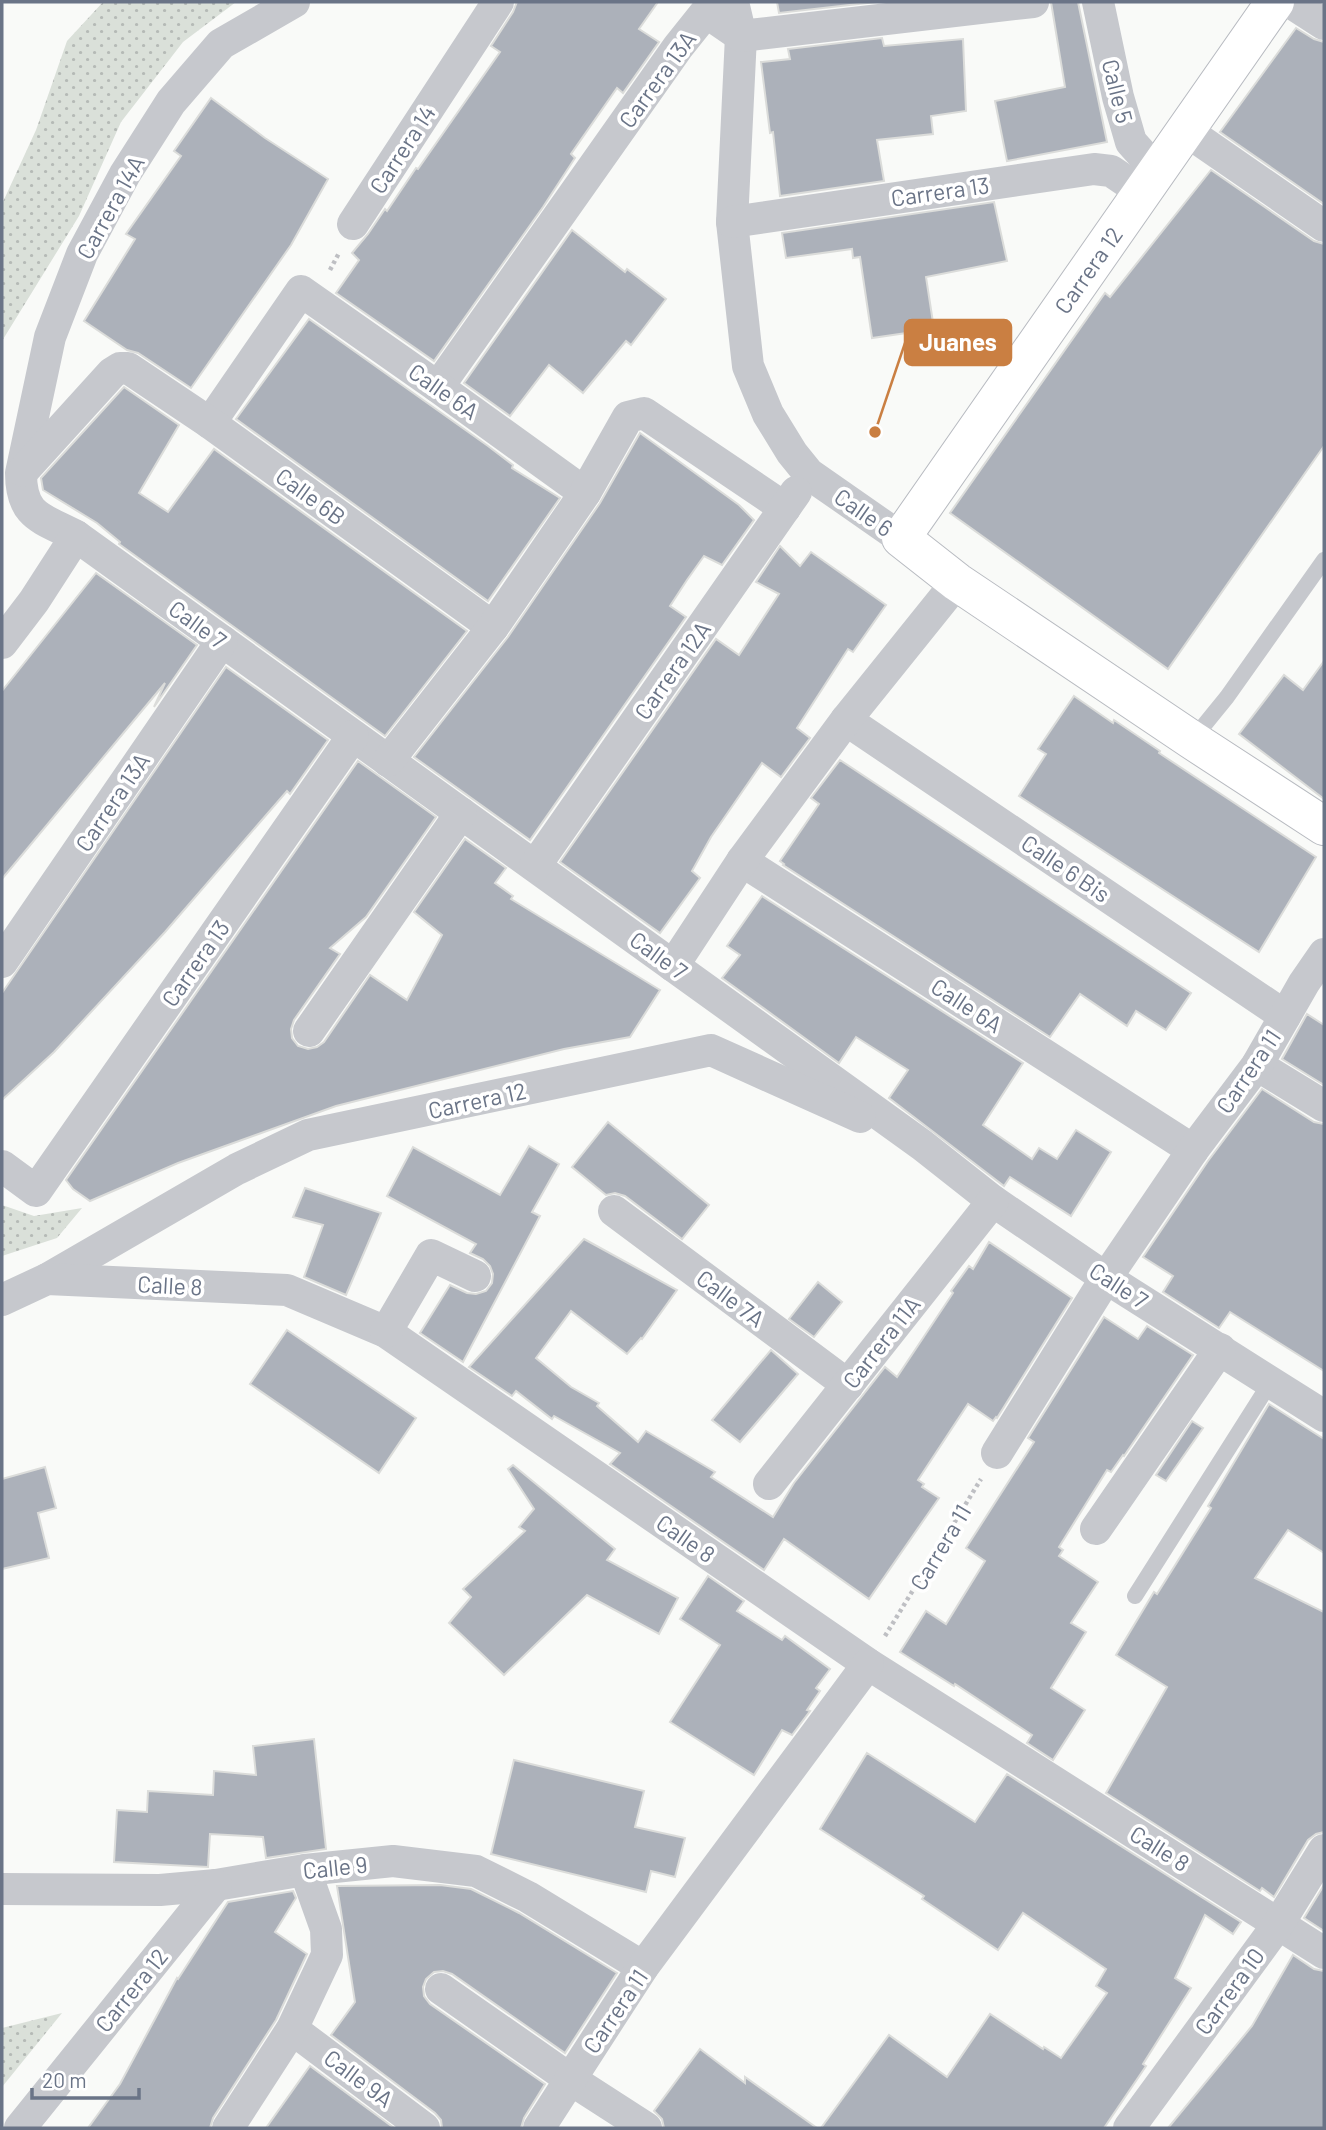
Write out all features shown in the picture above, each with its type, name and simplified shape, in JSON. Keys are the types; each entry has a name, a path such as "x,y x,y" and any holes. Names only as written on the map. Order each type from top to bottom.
{"main road":[{"name":"Carrera 12","path":"901,538 1275,2"},
{"name":"Calle 6","path":"901,538 957,582 1324,826"}],"street":[{"name":"Carrera 14A","path":"21,473 50,337 82,254 125,174 171,102 221,44 294,2"},
{"name":"Carrera 14","path":"353,224 498,2"},
{"path":"741,36 1033,2"},
{"name":"Calle 5","path":"1098,2 1118,97 1131,142 1150,181"},
{"path":"1290,2 1324,24"},
{"name":"Carrera 13A","path":"438,387 678,47 711,5 741,36"},
{"name":"Calle 6","path":"741,36 732,222 748,366 768,414 792,453 809,474 901,538"},
{"path":"1185,130 1324,226"},
{"name":"Carrera 13","path":"732,222 1094,169 1150,181"},
{"path":"210,423 308,296"},
{"name":"Calle 6A","path":"308,296 585,494"},
{"name":"Calle 6B","path":"21,473 112,373 120,368 128,368 210,423 493,627"},
{"path":"388,761 493,627 585,494 628,417 645,413 785,508"},
{"name":"Calle 7","path":"21,473 21,492 31,512 76,536 922,1145 993,1200 1107,1278 1324,1416"},
{"name":"Carrera 12A","path":"536,866 809,474"},
{"path":"2,643 34,601 76,536"},
{"path":"673,966 742,861 846,720 957,582"},
{"name":"Carrera 13A","path":"2,962 222,641"},
{"name":"Calle 6 Bis","path":"846,720 1285,1016"},
{"name":"Carrera 13","path":"2,1166 36,1191 353,736"},
{"path":"309,1031 461,813"},
{"name":"Calle 6A","path":"742,861 1193,1150"},
{"name":"Carrera 11","path":"997,1453 1107,1278 1193,1150 1256,1065 1285,1016 1314,989 1324,954"},
{"name":"Carrera 12","path":"47,1279 237,1169 308,1136 710,1050 922,1145"},
{"path":"1256,1065 1324,1105"},
{"name":"Carrera 11A","path":"769,1484 993,1200"},
{"name":"Calle 7A","path":"614,1211 848,1385"},
{"path":"386,1332 431,1255 475,1276"},
{"name":"Calle 8","path":"2,1300 47,1279 287,1290 386,1332 868,1664 1324,1953"},
{"path":"1096,1529 1220,1349"},
{"name":"Carrera 11","path":"539,2128 643,1968 868,1664"},
{"name":"Carrera 10","path":"1129,2128 1279,1923 1324,1850"},
{"name":"Calle 9","path":"2,1889 160,1890 393,1861 476,1871 528,1896 643,1968"},
{"path":"228,2128 292,2029 327,1955 326,1929 305,1870"},
{"name":"Carrera 12","path":"20,2128 216,1885"},
{"path":"440,1989 569,2079 646,2128"},
{"name":"Calle 9A","path":"292,2029 389,2117 424,2128"}],"lane":[{"path":"1192,740 1227,697 1324,560"},
{"path":"1135,1596 1270,1383"}],"path":[{"path":"308,296 353,224"},
{"name":"Carrera 11","path":"868,1664 997,1453"}],"shaded area":[{"path":"103,2 236,2 183,42 121,122 79,216 2,341 2,204 36,130 67,41"},
{"path":"2,1205 34,1216 82,1208 57,1238 2,1256"},
{"path":"62,2013 2,2087 2,2028"}],"building":[{"path":"517,2 658,2 639,29 659,42 623,93 617,88 571,154 575,158 543,207 434,361 336,293 359,260 352,253 385,209 387,211 416,168 418,169 500,52 491,46"},
{"path":"777,2 876,2 779,13"},
{"path":"1051,2 1078,2 1107,142 1007,161 995,101 1065,87"},
{"path":"1296,28 1324,42 1324,204 1220,132"},
{"path":"882,38 884,46 963,39 966,111 931,116 933,134 877,140 884,181 780,196 761,62 790,59 788,49"},
{"path":"211,98 265,138 328,179 291,245 191,388 84,321 135,239 126,234 181,156 174,151"},
{"path":"1211,170 1314,241 1324,244 1324,446 1168,669 950,513 1105,293 1110,297"},
{"path":"994,202 1007,261 926,277 934,329 872,338 860,257 853,258 852,249 786,258 782,233"},
{"path":"572,230 625,272 627,269 666,299 631,345 626,341 583,393 549,365 510,416 464,383"},
{"path":"309,319 488,446 513,465 512,468 560,498 488,601 236,419"},
{"path":"124,387 179,425 139,493 168,512 214,449 467,631 385,736 119,544 120,542 97,523 43,490 41,478"},
{"path":"640,433 739,505 754,520 722,565 704,556 687,580 670,606 686,617 530,840 414,757 508,637 600,503"},
{"path":"780,546 800,566 811,552 886,605 853,652 848,649 797,728 810,738 781,777 762,763 711,837 692,871 700,878 660,933 560,862 716,639 739,655 779,594 756,582"},
{"path":"96,573 197,645 154,707 165,683 2,879 2,691"},
{"path":"1324,661 1324,799 1239,734 1284,675 1303,690"},
{"path":"226,667 328,740 290,794 287,791 165,932 54,1052 2,1100 2,993"},
{"path":"1074,696 1113,723 1114,720 1316,857 1259,952 1019,796 1046,754 1038,749"},
{"path":"840,760 1191,993 1166,1030 1136,1011 1127,1026 1080,994 1050,1037 783,865 780,861 819,804 811,798"},
{"path":"358,761 436,817 366,917 330,948 340,954 294,1020 291,1029 292,1038 298,1046 308,1049 324,1042 370,975 407,1000 442,935 414,912 465,839 506,868 495,883 513,896 511,899 660,990 630,1037 564,1049 336,1106 178,1163 90,1201 73,1189 66,1180"},
{"path":"762,896 1023,1063 983,1125 1032,1159 1039,1148 1057,1159 1076,1130 1111,1152 1071,1216 1010,1177 1004,1186 889,1098 908,1070 856,1037 839,1063 722,978 740,955 727,946"},
{"path":"1307,1014 1324,1025 1324,1085 1282,1059"},
{"path":"1262,1089 1314,1122 1324,1124 1324,1371 1230,1312 1219,1328 1163,1292 1173,1276 1143,1257 1208,1161"},
{"path":"608,1122 709,1205 682,1239 625,1196 615,1193 606,1195 572,1167"},
{"path":"529,1146 559,1164 532,1212 540,1216 463,1362 420,1333 450,1285 467,1293 486,1291 492,1283 490,1266 470,1253 476,1244 387,1196 413,1147 500,1195"},
{"path":"305,1188 381,1213 346,1295 304,1277 323,1225 293,1217"},
{"path":"584,1239 677,1290 642,1339 627,1354 571,1311 536,1358 571,1387 599,1403 597,1406 638,1442 646,1431 715,1472 711,1477 773,1517 794,1483 885,1367 897,1377 953,1293 951,1291 969,1266 973,1269 989,1242 1072,1298 997,1418 993,1421 968,1404 918,1480 924,1484 922,1487 939,1498 869,1599 784,1539 764,1570 610,1464 620,1453 554,1416 552,1419 516,1391 512,1396 469,1367"},
{"path":"818,1282 842,1302 814,1337 789,1319"},
{"path":"1104,1317 1138,1339 1147,1326 1193,1355 1124,1456 1111,1472 1107,1470 1059,1547 1063,1550 1059,1556 1098,1582 1071,1623 1086,1632 1051,1688 1085,1710 1053,1760 1027,1743 1032,1735 955,1684 954,1686 900,1652 926,1611 946,1624 985,1561 966,1548 1034,1442 1028,1438"},
{"path":"287,1330 416,1418 379,1473 250,1384"},
{"path":"771,1350 798,1374 740,1442 712,1420"},
{"path":"1269,1404 1324,1439 1324,1553 1288,1530 1255,1578 1324,1612 1324,1832 1308,1840 1274,1897 1262,1888 1260,1891 1106,1793 1167,1687 1116,1655 1154,1592 1157,1594 1211,1508 1208,1506"},
{"path":"1192,1421 1203,1428 1166,1481 1156,1475"},
{"path":"513,1465 615,1549 607,1560 678,1598 659,1634 587,1595 504,1675 449,1623 471,1597 463,1589 525,1531 519,1527 534,1509 508,1469"},
{"path":"45,1467 56,1508 38,1513 49,1558 2,1569 2,1479"},
{"path":"708,1576 744,1601 737,1611 782,1640 785,1636 830,1669 816,1688 820,1691 807,1710 810,1711 792,1735 782,1730 754,1775 670,1722 720,1645 680,1619"},
{"path":"314,1739 326,1849 266,1858 263,1837 210,1834 208,1867 114,1862 117,1810 147,1812 148,1791 213,1795 214,1771 256,1775 253,1746"},
{"path":"867,1753 975,1822 1007,1774 1241,1922 1233,1934 1205,1915 1175,1978 1191,1988 1143,2064 1146,2066 1104,2128 821,2128 889,2035 947,2077 990,2014 1061,2058 1107,1993 1096,1986 1106,1969 1023,1913 998,1950 922,1899 924,1896 820,1829"},
{"path":"514,1760 644,1791 635,1827 685,1838 675,1877 651,1871 646,1892 491,1854"},
{"path":"440,1885 471,1889 519,1913 617,1973 565,2053 452,1974 434,1972 426,1979 424,1996 430,2004 545,2084 524,2118 521,2128 442,2128 441,2120 435,2113 331,2035 355,2002 337,1886"},
{"path":"1324,1885 1324,1931 1304,1918"},
{"path":"293,1891 296,1898 275,1932 307,1954 276,2020 213,2118 210,2128 88,2128 120,2084 177,1978 228,1902"},
{"path":"1293,1955 1314,1969 1324,1971 1324,2128 1168,2128 1252,2026"},
{"path":"700,2049 745,2083 745,2077 817,2128 664,2128 662,2119 654,2111"},
{"path":"310,2066 394,2128 266,2128"}],"place":[{"name":"Juanes","path":"875,432"}]}
